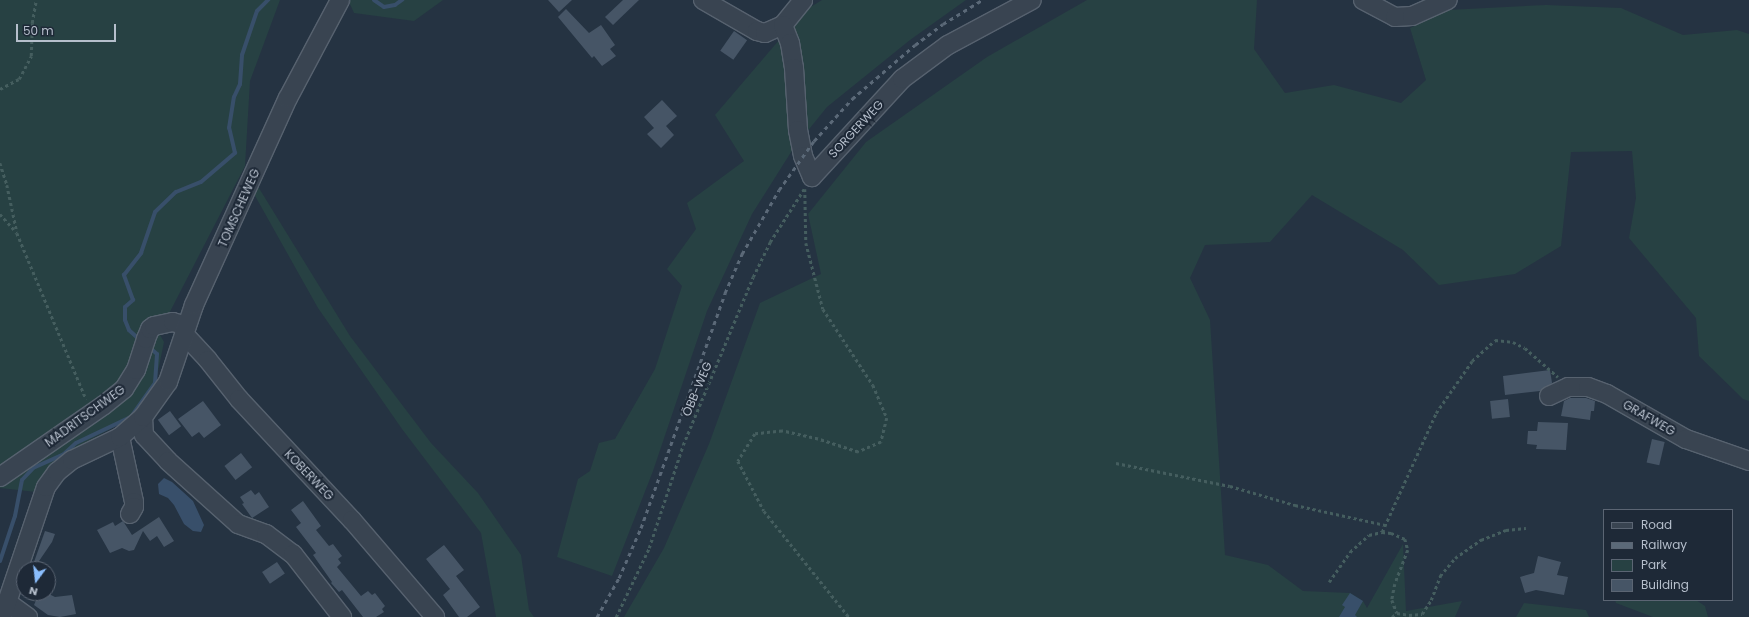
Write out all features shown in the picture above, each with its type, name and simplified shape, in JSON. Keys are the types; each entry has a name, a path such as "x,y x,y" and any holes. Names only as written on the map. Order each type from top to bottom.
{"street":[{"name":"TOMSCHEWEG","path":"28,617 5,610 46,487 53,477 72,460 120,437 143,417 168,382 185,330 288,98 340,0"},
{"path":"703,0 757,31 765,33 783,25 803,0"},
{"name":"SORGERWEG","path":"808,183 902,79 948,45 1032,0"},
{"path":"1364,0 1395,17 1412,16 1448,0"},
{"path":"783,25 790,43 798,130 808,183"},
{"name":"MADRITSCHWEG","path":"0,477 124,389 136,370 150,329 158,324 173,322 185,330"},
{"name":"KOBERWEG","path":"185,330 239,399 352,520 435,617"},
{"name":"GRAFWEG","path":"1549,396 1568,387 1588,388 1607,394 1686,439 1749,461"},
{"path":"143,417 144,435 168,461 238,524 266,534 293,554 342,617"},
{"path":"120,437 134,502 134,507 130,514"}],"path":[{"path":"0,89 19,79 31,56 32,23 36,0"},
{"path":"0,163 7,185 17,233 64,348 93,412"},
{"path":"808,183 806,243 823,309 873,384 887,418 881,442 858,452 818,438 782,432 755,434 738,461 764,511 849,617"},
{"name":"ÖBB-WEG","path":"616,617 649,548 683,446 753,277 770,242 808,183"},
{"path":"0,214 17,233"},
{"path":"1382,532 1436,413 1472,361 1496,340 1513,342 1525,348 1552,370 1568,387"},
{"path":"1116,463 1230,486 1295,505 1385,525"},
{"path":"1392,617 1397,613 1409,615 1422,614 1431,600 1440,576 1455,558 1481,540 1506,530 1526,528"},
{"path":"1329,582 1350,552 1369,535 1382,532 1391,532 1405,539 1408,550 1392,600 1397,613"}],"green space":[{"path":"0,0 280,0 250,81 245,166 159,333 164,342 155,386 137,415 84,443 47,472 36,492 0,488"},
{"path":"348,0 443,0 414,21 354,13"},
{"path":"822,0 966,0 910,40 827,107 793,149 752,214 707,311 653,471 612,576 557,557 578,479 590,471 599,443 615,439 655,369 682,286 667,269 696,229 687,203 744,161 715,115 804,11"},
{"path":"1087,0 1257,0 1254,49 1285,93 1334,85 1401,103 1426,80 1410,28 1448,10 1546,5 1621,8 1683,35 1737,30 1749,34 1749,401 1743,399 1699,356 1696,318 1629,238 1636,198 1632,151 1571,152 1561,246 1515,274 1439,285 1403,250 1312,195 1270,242 1205,245 1190,278 1210,320 1225,555 1268,565 1303,591 1350,593 1363,601 1367,608 1403,544 1406,611 1462,601 1455,617 624,617 664,548 709,444 760,303 821,274 808,214 866,142 987,57"},
{"path":"254,180 350,336 431,443 478,493 521,555 529,610 534,617 496,617 481,533 402,429 318,308 250,187"},
{"path":"1615,601 1698,601 1705,606 1708,617 1653,617 1616,603"},
{"path":"1524,603 1586,610 1589,617 1516,617"}],"water":[{"path":"164,478 172,482 193,501 204,525 201,532 193,531 184,524 174,505 168,498 159,494 158,484"},
{"path":"1350,593 1363,601 1355,615 1357,617 1339,617 1345,607 1342,605"}],"building":[{"path":"548,0 572,0 559,12"},
{"path":"623,0 639,0 613,25 605,17"},
{"path":"566,9 589,33 601,25 615,45 610,49 616,56 602,66 594,56 592,58 558,17"},
{"path":"734,31 747,40 733,60 720,51"},
{"path":"662,100 677,116 666,126 674,135 661,148 647,134 654,128 644,117"},
{"path":"1550,370 1552,383 1540,391 1505,395 1503,376"},
{"path":"1570,398 1586,398 1595,401 1594,411 1591,411 1590,420 1561,416 1564,401"},
{"path":"1508,399 1510,417 1492,419 1490,401"},
{"path":"203,401 221,425 204,438 199,432 192,437 178,419"},
{"path":"170,411 181,426 169,435 158,420"},
{"path":"1538,422 1568,423 1566,450 1536,449 1537,445 1527,444 1528,431 1537,431"},
{"path":"1652,439 1665,442 1659,465 1647,462"},
{"path":"241,453 252,467 236,480 224,466"},
{"path":"251,490 255,495 259,492 269,507 252,518 242,504 244,503 240,497"},
{"path":"303,501 321,526 316,530 329,546 333,544 342,556 338,559 341,563 337,567 361,596 368,591 372,595 375,593 385,606 382,609 384,612 376,617 363,617 342,590 339,592 331,583 332,582 313,555 316,553 296,527 301,523 291,510"},
{"path":"159,517 174,541 164,547 157,536 150,541 143,531 134,550 129,551 122,548 110,553 97,530 113,522 115,526 123,521 132,535"},
{"path":"45,531 55,534 52,542 39,561 34,561"},
{"path":"444,545 464,570 456,576 480,607 467,617 459,617 443,595 450,589 426,559"},
{"path":"1538,556 1561,562 1557,575 1568,577 1564,595 1536,590 1525,593 1520,577 1534,573"},
{"path":"277,562 285,574 270,584 262,572"},
{"path":"72,595 76,614 60,617 48,615 34,605 36,601 56,601 56,597"}],"waterway":[{"path":"140,340 129,330 125,320 125,307 133,300 124,275 141,253 155,212 176,192 201,182 235,153 229,128 234,97 240,84 242,55 257,11 268,0"},
{"path":"374,0 384,7 395,5 402,0"},
{"path":"0,561 15,516 22,480 33,468 64,454 76,443 131,417 155,383 157,354 149,347"}],"railway":[{"path":"597,617 619,578 641,528 725,293 742,254 779,190 814,141 852,99 915,45 943,24 982,0"}]}
